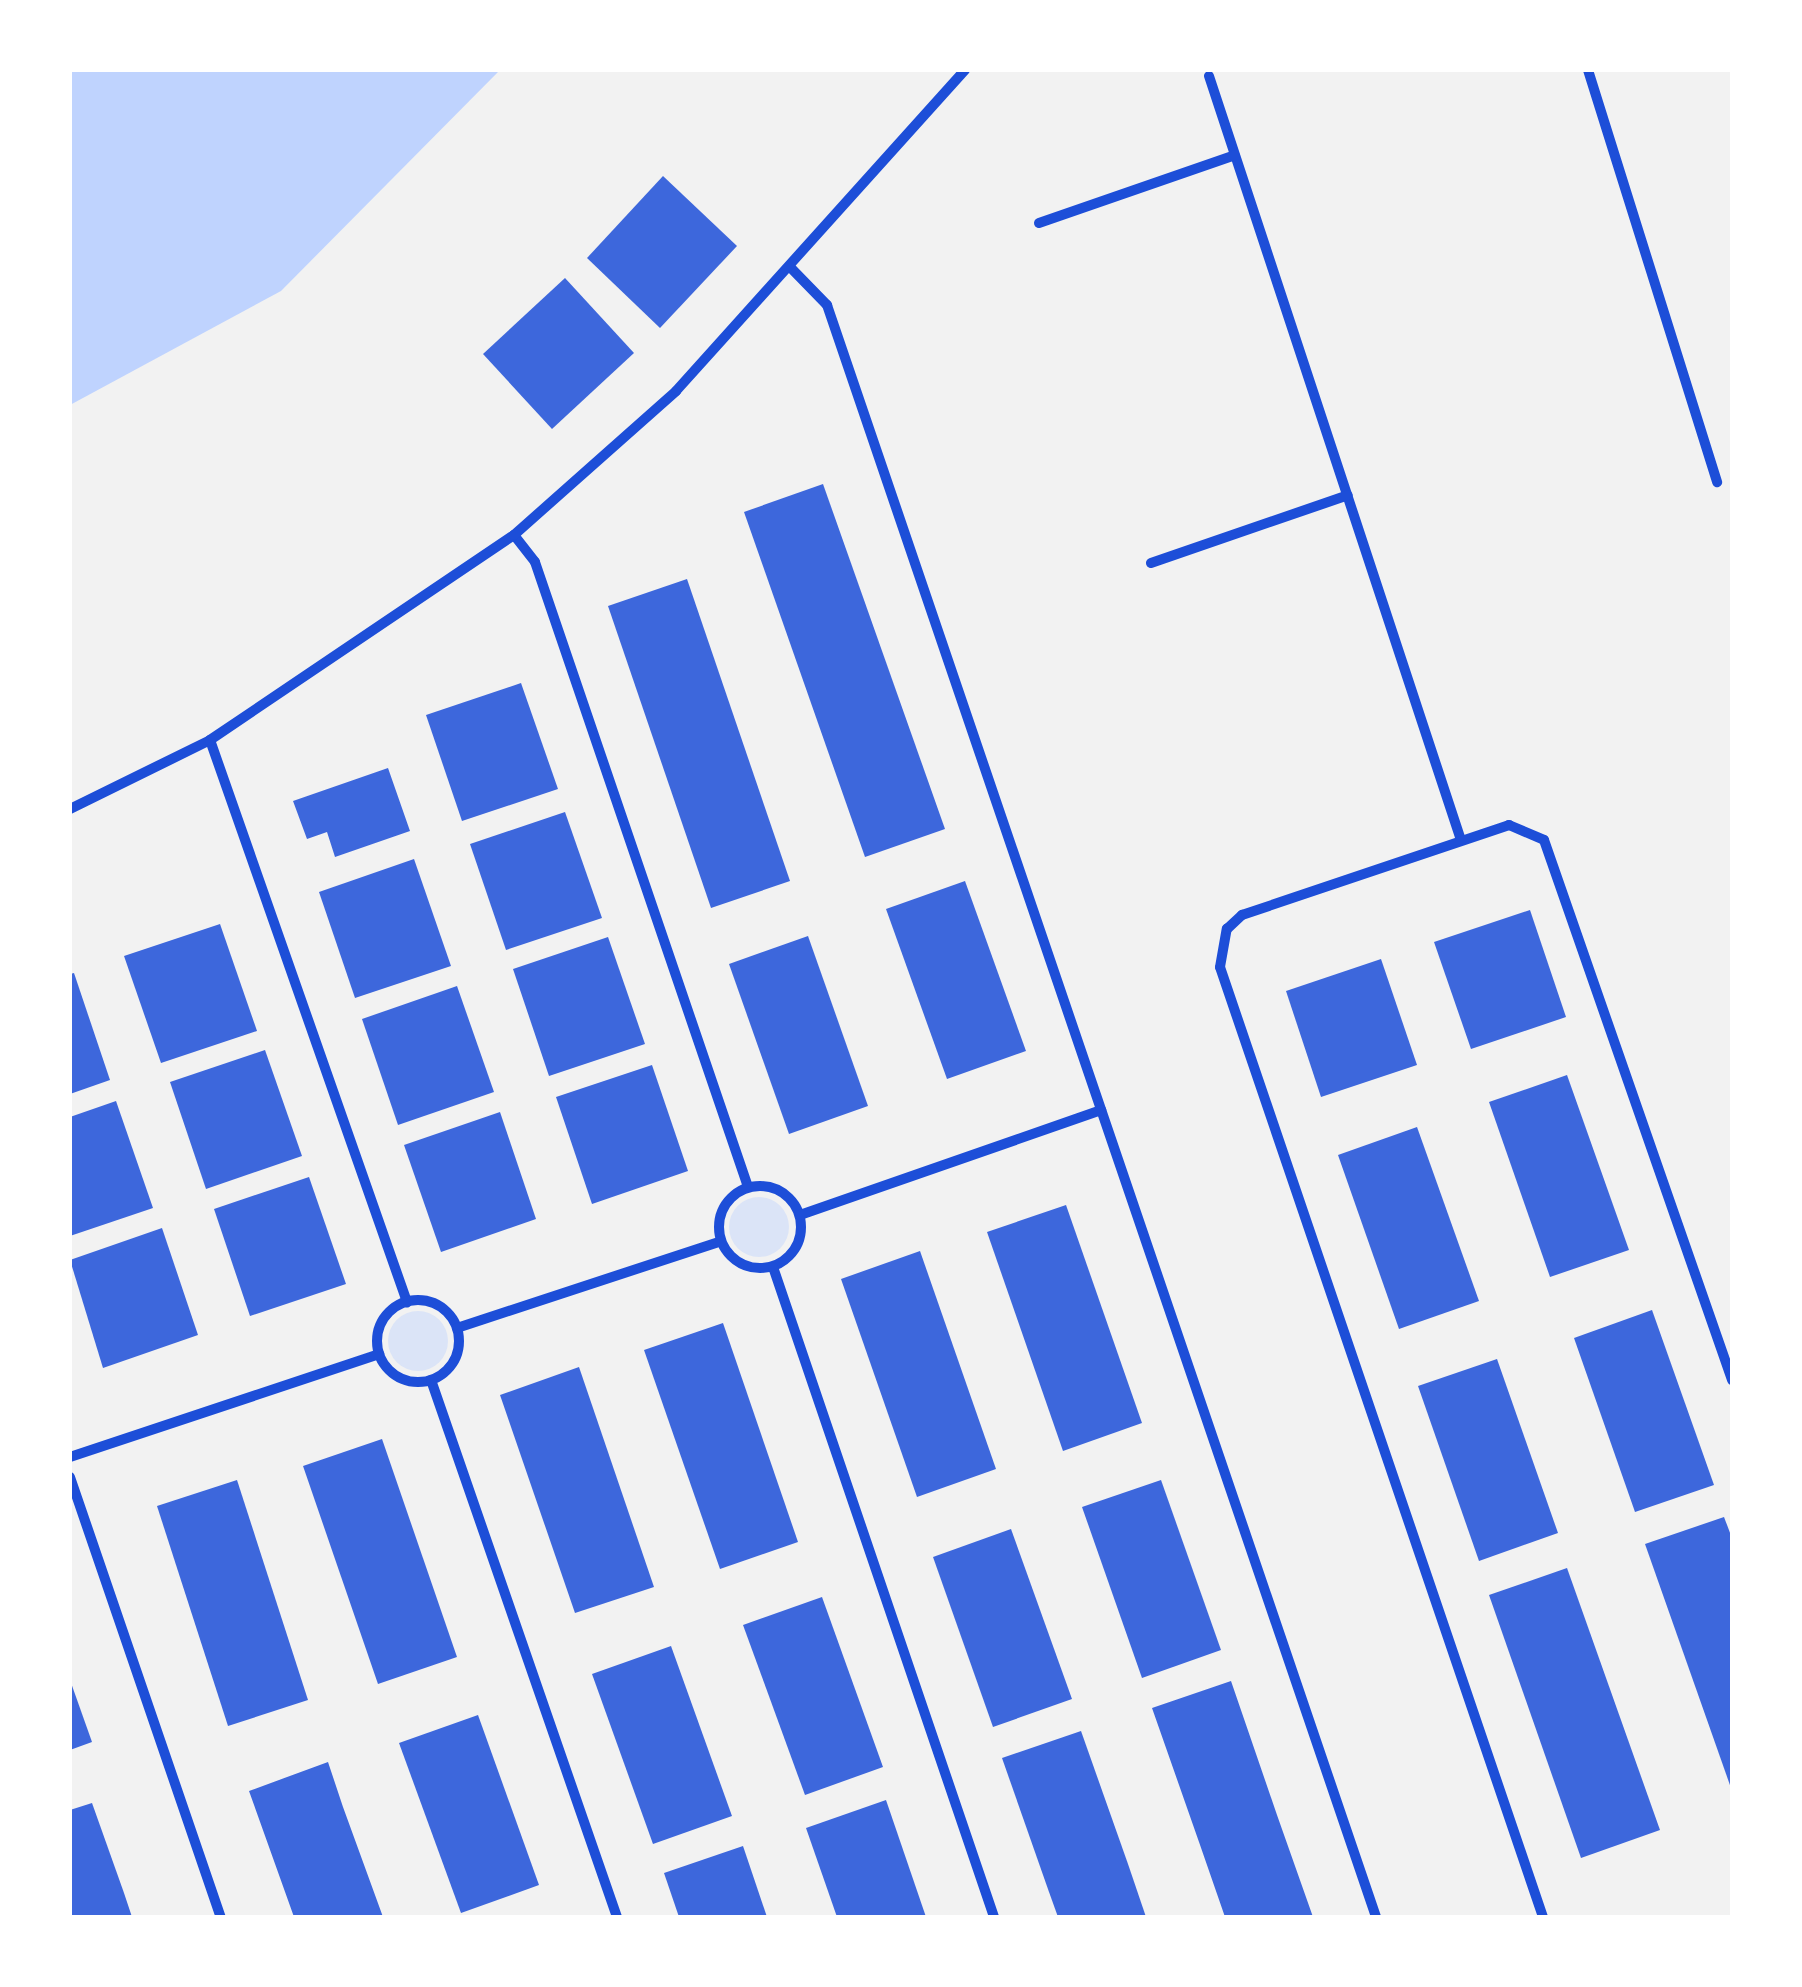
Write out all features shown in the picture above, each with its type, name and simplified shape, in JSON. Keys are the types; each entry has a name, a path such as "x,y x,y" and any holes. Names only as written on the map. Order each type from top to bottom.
{"street":[{"path":"70,809 210,740 514,535 676,391 791,268 965,70"},
{"path":"1588,70 1718,482"},
{"path":"1209,76 1462,840"},
{"path":"1038,223 1236,155"},
{"path":"791,268 828,305 1376,1917"},
{"path":"1151,562 1348,495"},
{"path":"514,535 535,562 748,1187"},
{"path":"210,740 407,1302"},
{"path":"1543,1917 1220,966 1227,929 1242,915 1462,840 1528,829 1558,861 1732,1380"},
{"path":"800,1216 1101,1110"},
{"path":"748,1187 776,1189 800,1216 798,1244 773,1267 738,1263 721,1241 721,1213 748,1187"},
{"path":"457,1328 721,1241"},
{"path":"773,1267 994,1917"},
{"path":"407,1302 435,1304 457,1328 454,1362 432,1380 395,1375 379,1354 379,1327 407,1302"},
{"path":"70,1457 379,1354"},
{"path":"432,1380 617,1917"},
{"path":"70,1477 221,1917"}],"shaded area":[{"path":"759,1197 781,1205 789,1227 781,1249 759,1257 737,1249 729,1227 737,1205"},
{"path":"418,1311 439,1320 448,1341 439,1362 418,1371 397,1362 388,1341 397,1320"}],"water":[{"path":"70,70 500,70 281,291 70,405"}],"building":[{"path":"663,176 737,246 660,328 587,258"},
{"path":"565,278 634,353 552,429 483,354"},
{"path":"823,484 945,829 865,857 744,512"},
{"path":"687,579 790,881 711,908 608,606"},
{"path":"521,683 558,789 462,821 426,715"},
{"path":"388,768 410,831 335,857 327,832 307,839 293,801"},
{"path":"565,812 602,918 506,950 470,844"},
{"path":"414,859 451,966 355,998 319,892"},
{"path":"965,881 1026,1051 947,1079 886,909"},
{"path":"1530,910 1566,1017 1471,1049 1434,942"},
{"path":"220,924 257,1031 161,1063 124,956"},
{"path":"808,936 868,1106 789,1134 729,964"},
{"path":"608,937 645,1044 549,1076 513,969"},
{"path":"1381,959 1417,1065 1321,1097 1286,991"},
{"path":"74,973 110,1080 70,1094 70,974"},
{"path":"457,986 494,1092 398,1125 362,1019"},
{"path":"265,1050 302,1156 206,1189 170,1082"},
{"path":"652,1065 688,1171 592,1204 556,1097"},
{"path":"1567,1075 1629,1250 1550,1277 1489,1102"},
{"path":"116,1101 153,1208 70,1236 70,1117"},
{"path":"500,1112 536,1219 441,1252 404,1145"},
{"path":"1417,1127 1479,1301 1399,1329 1338,1155"},
{"path":"309,1177 346,1284 250,1316 214,1209"},
{"path":"1066,1205 1142,1423 1063,1451 987,1232"},
{"path":"162,1228 198,1335 103,1368 70,1260"},
{"path":"920,1251 996,1469 917,1497 841,1279"},
{"path":"1652,1310 1714,1485 1635,1512 1574,1338"},
{"path":"723,1323 798,1542 720,1569 644,1350"},
{"path":"1497,1359 1558,1533 1479,1561 1418,1386"},
{"path":"579,1367 654,1587 575,1613 500,1395"},
{"path":"382,1439 457,1657 378,1684 303,1466"},
{"path":"237,1480 308,1700 228,1726 157,1506"},
{"path":"1161,1480 1221,1650 1142,1678 1082,1507"},
{"path":"1724,1517 1732,1538 1731,1788 1645,1544"},
{"path":"1011,1529 1072,1699 993,1727 933,1557"},
{"path":"1567,1568 1660,1830 1581,1858 1489,1595"},
{"path":"822,1597 883,1767 805,1795 743,1625"},
{"path":"671,1646 732,1816 653,1844 592,1674"},
{"path":"70,1680 92,1742 70,1750"},
{"path":"1231,1681 1313,1917 1225,1917 1152,1708"},
{"path":"478,1715 539,1885 461,1913 399,1743"},
{"path":"1081,1731 1146,1917 1058,1917 1002,1758"},
{"path":"328,1762 383,1917 294,1917 249,1791"},
{"path":"886,1800 926,1917 837,1917 806,1828"},
{"path":"92,1803 132,1917 70,1917 70,1810"},
{"path":"743,1846 767,1917 679,1917 664,1873"}]}
